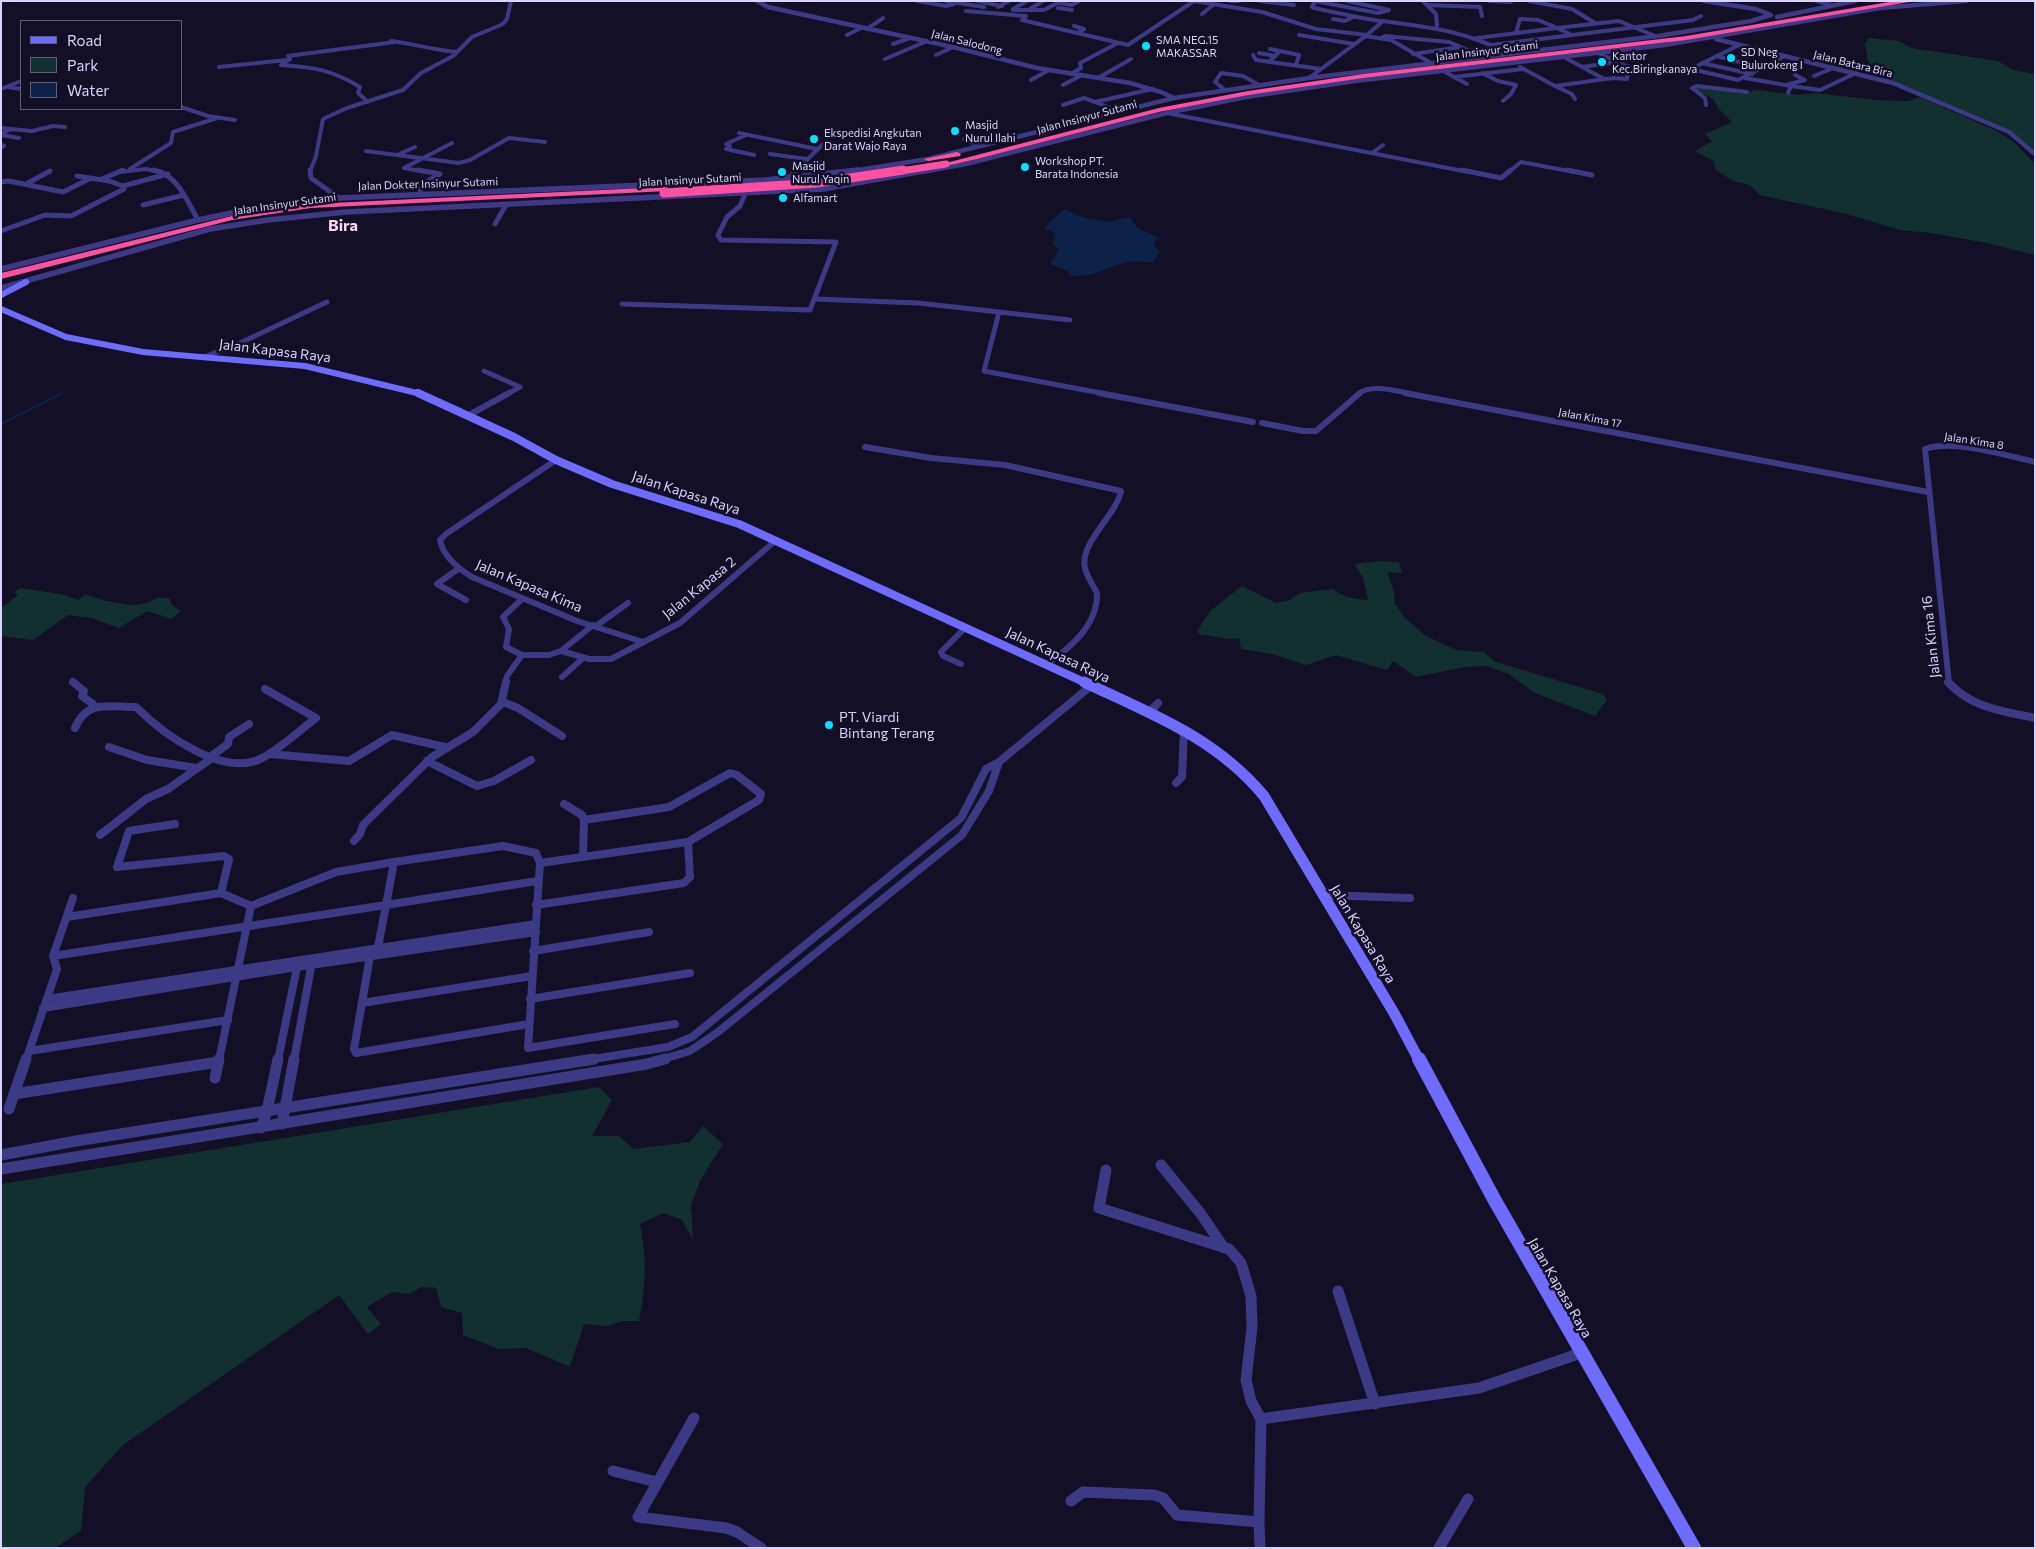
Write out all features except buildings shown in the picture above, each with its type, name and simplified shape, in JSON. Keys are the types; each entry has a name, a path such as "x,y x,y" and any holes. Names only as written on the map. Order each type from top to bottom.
{"highway":[{"name":"Jalan Insinyur Sutami","path":"947,164 1175,101 1292,83 1658,38 1892,1"},
{"name":"Jalan Insinyur Sutami","path":"1,278 199,229 310,210 817,183 947,164 1160,110 1266,90 1684,38 1912,1"},
{"path":"1658,38 1776,18"},
{"path":"928,159 1175,101"},
{"path":"1,283 192,234"},
{"path":"1,269 12,267"}],"main road":[{"path":"1,294 26,282"},
{"name":"Jalan Kapasa Raya","path":"2,308 49,331 83,340 144,352 281,363 342,374 413,391 469,415 556,460 618,486 739,524 1092,685 1184,729 1216,748 1245,772 1264,796 1394,1014 1494,1199 1694,1548"}],"street":[{"path":"339,198 309,174 316,156 322,122 327,116 402,90 421,73 453,56 472,37 506,22 511,1"},
{"name":"Jalan Salodong","path":"757,1 768,7 927,41 1049,70 1154,89 1175,101"},
{"path":"917,1 946,6 957,2"},
{"path":"946,1 994,9 1039,10 1050,8 1072,10"},
{"path":"977,1 1002,6"},
{"path":"994,9 1009,1"},
{"path":"1011,10 1027,1"},
{"path":"1028,10 1044,1"},
{"path":"1073,4 1079,1"},
{"path":"966,11 1026,16 1022,20 1116,44 1132,44 1194,1 1262,12 1316,29 1391,40 1431,63"},
{"path":"1230,1 1238,1"},
{"path":"1260,1 1294,5"},
{"path":"1347,1 1389,10 1378,13 1315,1 1312,8 1383,21 1438,26 1475,38 1508,53"},
{"path":"1423,1 1436,14 1438,26"},
{"path":"1453,6 1455,1"},
{"path":"1467,1 1473,1"},
{"path":"1489,1 1511,2"},
{"path":"1529,1 1572,9 1596,23"},
{"path":"1704,1 1742,7 1798,11"},
{"path":"1731,1 1775,10"},
{"path":"1817,1 1832,5"},
{"path":"1775,10 1776,18 1798,11 1855,1"},
{"path":"1,288 192,234 310,215 823,189 1084,136 1166,113 1304,88 1711,38 1871,9 1966,1"},
{"path":"1050,8 1060,2 1080,6"},
{"path":"1202,14 1213,5"},
{"path":"1428,5 1481,7 1482,16"},
{"name":"Jalan Dokter Insinyur Sutami","path":"12,267 240,211 339,198 789,178 834,173 928,159 1118,111 1225,90 1508,53 1658,38 1688,31 1764,19 1771,15 1763,11 1742,7"},
{"path":"1333,19 1345,21 1355,16"},
{"path":"1492,45 1668,24 1693,20 1701,16"},
{"path":"867,29 883,18"},
{"path":"1034,23 1046,19"},
{"path":"1516,33 1518,20 1538,20 1588,44"},
{"path":"1309,78 1366,36 1383,21"},
{"path":"1475,38 1619,21 1658,38"},
{"path":"1668,24 1688,31"},
{"path":"1074,26 1084,28 1078,33"},
{"path":"846,35 861,28"},
{"path":"1524,32 1554,48"},
{"path":"1299,35 1354,44"},
{"path":"1381,38 1385,36 1446,42 1470,51 1498,48"},
{"path":"893,44 910,38"},
{"name":"Jalan Batara Bira","path":"1711,38 1893,83 2009,132 2035,154"},
{"path":"389,40 424,46 430,50 457,52"},
{"path":"1402,46 1412,40"},
{"path":"885,59 927,41"},
{"path":"368,102 361,98 358,93 360,87 347,81 343,76 319,68 281,65 288,60 288,56 302,53 395,42"},
{"path":"1071,74 1081,68 1080,63 1116,44"},
{"path":"1739,45 1690,68 1736,80 1752,74 1785,56"},
{"path":"936,55 953,47"},
{"path":"1414,54 1461,47"},
{"path":"1270,49 1300,55 1296,65"},
{"path":"1270,62 1280,51"},
{"path":"1259,53 1275,56"},
{"path":"1598,53 1627,67"},
{"path":"1253,56 1255,60 1322,69"},
{"path":"1607,58 1646,56"},
{"path":"1716,56 1764,68"},
{"path":"1564,57 1604,79"},
{"path":"1098,78 1131,59"},
{"path":"219,67 288,60"},
{"path":"1511,62 1572,94 1575,99"},
{"path":"1582,67 1616,62"},
{"path":"1702,63 1752,74"},
{"path":"1555,86 1604,79 1628,79 1626,74 1627,67"},
{"path":"1607,68 1627,67 1664,70 1668,67"},
{"path":"1814,76 1833,68"},
{"path":"1454,77 1523,69"},
{"path":"1031,80 1049,70"},
{"path":"1442,70 1467,84"},
{"path":"1225,90 1215,82 1221,73 1243,76 1259,85"},
{"path":"1482,73 1498,81 1516,84 1511,94 1503,101"},
{"path":"1743,78 1820,90 1856,73"},
{"path":"1547,82 1596,75"},
{"path":"1789,85 1805,80 1795,75"},
{"path":"1063,84 1080,76"},
{"path":"1713,89 1725,78"},
{"path":"1,88 20,81"},
{"path":"1788,93 1789,85"},
{"path":"1706,105 1705,98 1692,88 1697,86 1747,92"},
{"path":"6,87 20,89"},
{"path":"1095,102 1154,89"},
{"path":"1063,105 1085,98 1118,111"},
{"path":"182,107 217,118 235,120"},
{"path":"1166,113 1501,178 1521,162 1592,175"},
{"path":"102,179 130,168 156,150 171,143 173,132 217,118"},
{"path":"1,128 32,132 53,126 65,127"},
{"path":"1,134 11,129"},
{"path":"739,133 817,149"},
{"path":"1,134 19,138"},
{"path":"746,135 726,144 730,146 726,149 754,155"},
{"path":"375,145 365,150 419,160 462,163 509,138 545,142"},
{"path":"964,139 978,146"},
{"path":"789,178 826,141"},
{"path":"420,194 422,184 440,174 404,168 452,143"},
{"path":"1372,153 1383,145"},
{"path":"395,156 415,148"},
{"path":"770,154 806,159"},
{"path":"130,168 168,174 176,180 198,220"},
{"path":"26,184 50,171"},
{"path":"77,176 102,179 123,186 168,174"},
{"path":"816,175 823,189"},
{"path":"1,182 26,184 63,192 91,178"},
{"path":"1,230 45,215 72,216 124,189 123,186"},
{"path":"622,304 810,310 836,242 721,240 718,235 727,217 740,206 745,194"},
{"path":"143,205 184,195"},
{"path":"495,224 506,205"},
{"path":"815,299 918,303 1070,320"},
{"path":"204,357 248,340 326,302"},
{"path":"1000,312 984,371 1253,422"},
{"path":"469,415 520,386 484,371"},
{"name":"Jalan Kima 17","path":"1262,423 1303,431 1316,431 1363,390 1385,389 1928,492"},
{"name":"Jalan Kima 8","path":"1928,492 1924,449 1927,447 1948,445 2035,462"},
{"path":"865,446 931,458 1006,465 1121,491 1118,500 1097,530 1084,559 1088,579 1098,594 1097,601 1077,642 1047,664"},
{"name":"Jalan Kapasa Kima","path":"556,460 442,538 441,545 458,569 522,599 643,642"},
{"name":"Jalan Kima 16","path":"1928,492 1935,538 1948,682 1961,697 1975,704 2035,718"},
{"name":"Jalan Kapasa 2","path":"521,654 549,655 561,651 583,658 607,661 680,622 775,541"},
{"path":"458,569 437,584 466,600"},
{"path":"354,841 360,834 362,825 427,761 445,747 473,732 503,702 507,676 521,654 505,646 509,629 503,619 522,599"},
{"path":"561,651 594,625 628,603"},
{"path":"961,664 943,656 941,652 966,627"},
{"path":"562,677 583,658"},
{"path":"73,682 81,687 84,691 82,696 92,704 92,707"},
{"path":"1,1155 668,1047 679,1043 692,1037 961,818 986,769 998,762 1092,685"},
{"path":"75,728 80,716 92,707 136,707 153,724 173,738 211,757 243,764 256,762 270,754 316,717 265,689"},
{"path":"503,702 518,708 562,736"},
{"path":"1150,713 1158,703"},
{"path":"100,835 146,799 168,789 211,757 228,744 229,737 249,724"},
{"path":"1176,783 1182,777 1184,729"},
{"path":"270,754 349,761 392,735 445,747"},
{"path":"109,747 147,760 196,768"},
{"path":"427,761 479,786 494,781 531,760"},
{"path":"1,1169 647,1064 690,1051 718,1032 962,835 982,803 997,773 998,762"},
{"path":"540,863 688,842 759,800 761,794 737,774 730,773 669,808 584,820"},
{"path":"564,804 582,815 584,820 583,857"},
{"path":"175,824 129,831 117,867 224,856 229,859 221,893"},
{"path":"536,906 684,883 690,877 688,842"},
{"path":"66,917 221,893 251,906 336,872 504,846 536,853 540,863 537,881 536,928 528,1048 675,1024"},
{"path":"378,947 394,862"},
{"path":"53,956 537,881"},
{"path":"1323,895 1410,898"},
{"path":"9,1109 57,969 53,956 73,898"},
{"path":"216,1078 251,906"},
{"path":"312,961 378,947 536,928"},
{"path":"45,1003 298,963 370,956 536,928"},
{"path":"533,951 649,932"},
{"path":"370,956 354,1049 356,1053 529,1024"},
{"path":"282,1124 312,961"},
{"path":"261,1128 267,1111 298,963"},
{"path":"530,999 690,973"},
{"path":"362,1003 532,976"},
{"path":"29,1051 228,1020"},
{"path":"14,1094 218,1062"},
{"path":"1161,1165 1201,1214 1224,1248"},
{"path":"1106,1170 1099,1208 1224,1248 1238,1256 1247,1281 1253,1324 1246,1382 1253,1407 1262,1419 1260,1548"},
{"path":"1338,1291 1375,1404"},
{"path":"1262,1419 1479,1388 1581,1353"},
{"path":"694,1418 638,1517 726,1528 737,1532 761,1548"},
{"path":"613,1472 657,1482"},
{"path":"1071,1501 1083,1492 1154,1495 1164,1498 1177,1515 1259,1522"},
{"path":"1440,1548 1468,1499"}],"green space":[{"path":"1868,38 1899,41 1911,48 1998,61 2013,70 2035,74 2035,153 2010,132 1886,81 1868,61 1865,44"},
{"path":"1699,87 1740,93 1757,90 1798,95 1815,93 1876,100 1908,101 1920,97 1997,131 2014,142 2035,164 2035,255 1987,243 1931,233 1900,230 1847,214 1760,195 1750,185 1733,181 1716,170 1713,161 1695,151 1712,141 1705,134 1732,122 1719,109 1713,99 1694,89"},
{"path":"1379,561 1399,562 1402,573 1387,572 1394,592 1395,604 1406,619 1426,636 1456,650 1483,652 1496,662 1603,694 1607,700 1595,716 1535,693 1509,674 1487,666 1464,667 1416,677 1393,661 1387,670 1336,655 1306,665 1272,654 1241,649 1239,638 1229,639 1200,635 1197,631 1210,611 1242,586 1276,603 1290,600 1300,593 1333,589 1349,598 1368,600 1363,577 1354,564"},
{"path":"20,588 61,594 78,600 86,594 105,601 131,605 143,604 155,599 169,598 172,605 181,611 171,619 147,611 119,628 92,618 68,615 33,640 1,636 1,608 18,595 14,592"},
{"path":"599,1087 612,1100 592,1136 619,1136 633,1149 690,1142 703,1126 723,1144 701,1179 691,1205 693,1240 682,1220 663,1213 640,1224 645,1272 639,1321 623,1321 607,1326 584,1324 570,1367 526,1348 499,1349 463,1335 462,1313 441,1307 436,1288 422,1287 409,1294 392,1292 367,1307 381,1324 368,1334 339,1295 123,1445 85,1487 81,1531 55,1548 1,1548 1,1184"}],"water":[{"path":"1064,209 1082,217 1107,222 1130,217 1137,228 1159,238 1167,238 1156,240 1154,245 1160,252 1153,263 1128,262 1090,274 1080,276 1069,275 1069,271 1050,264 1059,250 1052,243 1055,233 1044,228"}],"waterway":[{"path":"1,424 61,394"}],"place":[{"name":"SMA NEG.15 MAKASSAR","path":"1146,46"},
{"name":"SD Neg Bulurokeng I","path":"1731,58"},
{"name":"Kantor Kec.Biringkanaya","path":"1602,62"},
{"name":"Masjid Nurul Ilahi","path":"955,131"},
{"name":"Ekspedisi Angkutan Darat Wajo Raya","path":"814,139"},
{"name":"Workshop PT. Barata Indonesia","path":"1025,167"},
{"name":"Masjid Nurul Yaqin","path":"782,172"},
{"name":"Alfamart","path":"783,198"},
{"name":"PT. Viardi Bintang Terang","path":"829,725"}],"district":[{"name":"Bira","path":"343,226"}]}
